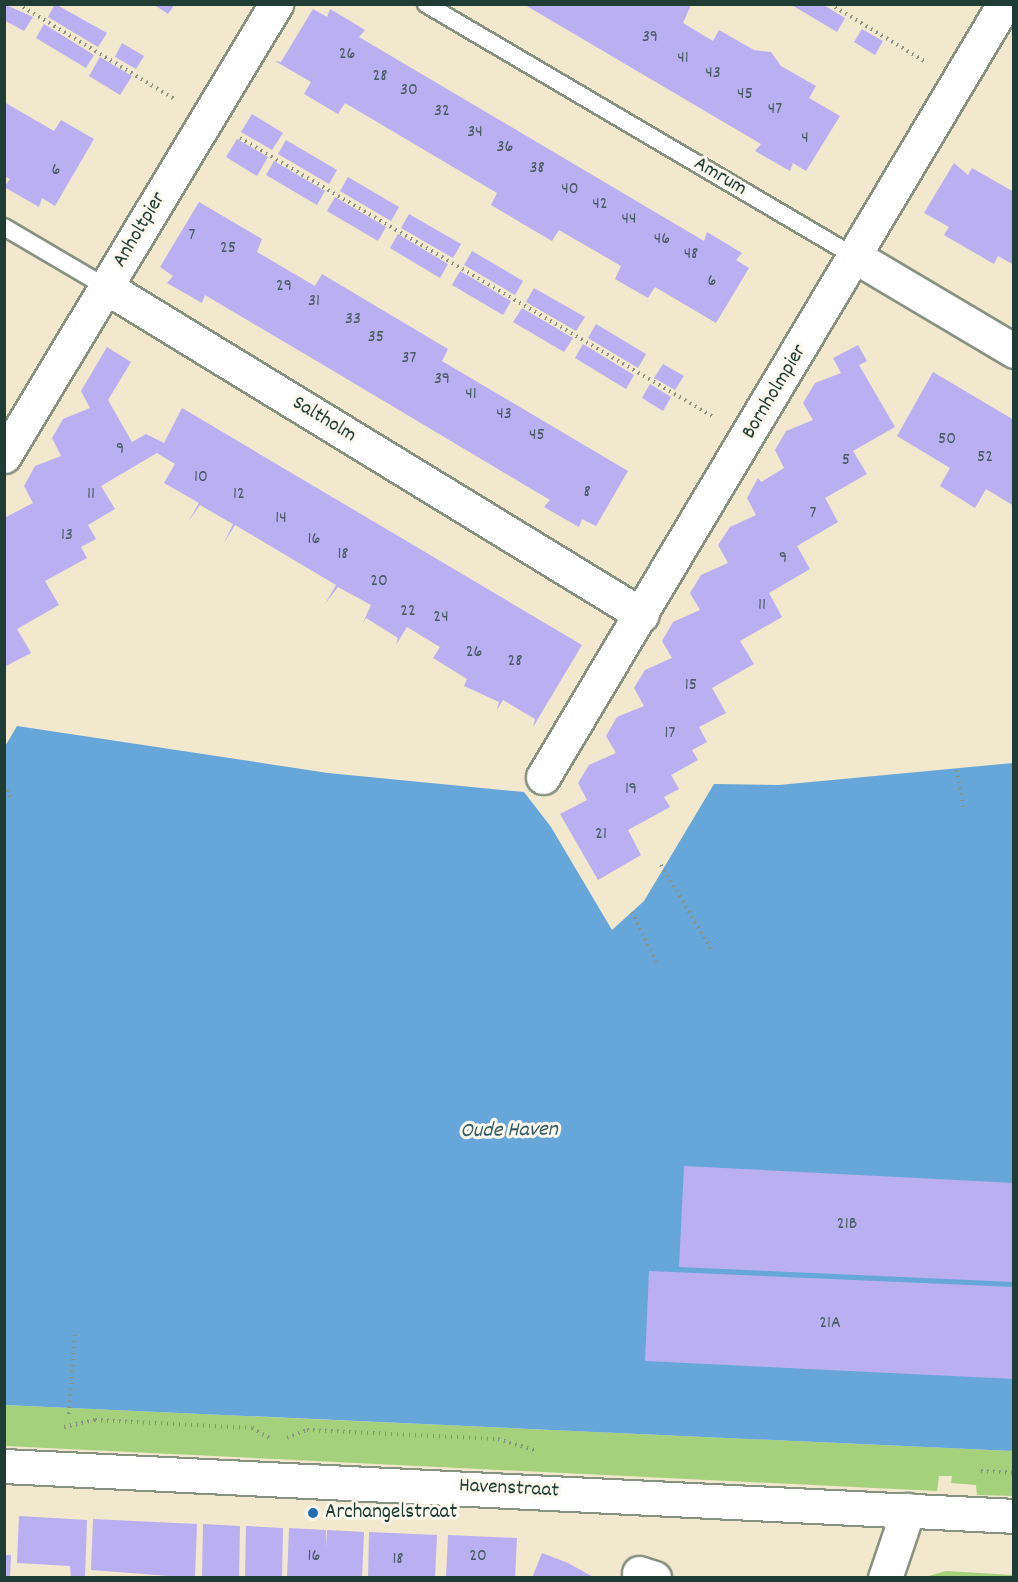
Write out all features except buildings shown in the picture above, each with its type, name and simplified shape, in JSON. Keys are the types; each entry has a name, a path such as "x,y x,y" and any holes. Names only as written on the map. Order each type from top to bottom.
{"street":[{"name":"Anholtpier","path":"4,456 276,4"},
{"name":"Bornholmpier","path":"543,777 856,257 1004,4"},
{"name":"Amrum","path":"856,257 1014,351"},
{"name":"Saltholm","path":"106,287 642,615"},
{"name":"Havenstraat","path":"4,1466 1014,1516"},
{"path":"885,1578 908,1510"}],"lane":[{"name":"Amrum","path":"426,4 856,257"},
{"name":"Saltholm","path":"4,227 106,287"}],"path":[{"path":"18,4 208,119 748,437"},
{"path":"830,4 959,81"},
{"path":"957,770 963,808"},
{"path":"4,785 11,798"},
{"path":"661,865 711,949"},
{"path":"632,912 656,962"},
{"path":"69,1414 75,1334"},
{"path":"52,1429 95,1420 252,1428 276,1442 306,1430 498,1439 539,1451"},
{"path":"977,1472 1014,1473"}],"green space":[{"path":"4,1405 1013,1451 1013,1496 977,1495 976,1485 951,1483 952,1476 939,1476 937,1491 5,1446"},
{"path":"946,1571 1013,1575 1013,1577 925,1577"}],"water":[{"name":"Oude Haven","path":"17,726 328,773 524,792 551,827 612,930 644,901 714,784 779,785 1013,763 1013,1451 5,1405 4,748"}],"place":[{"name":"Archangelstraat","path":"313,1513"}]}
